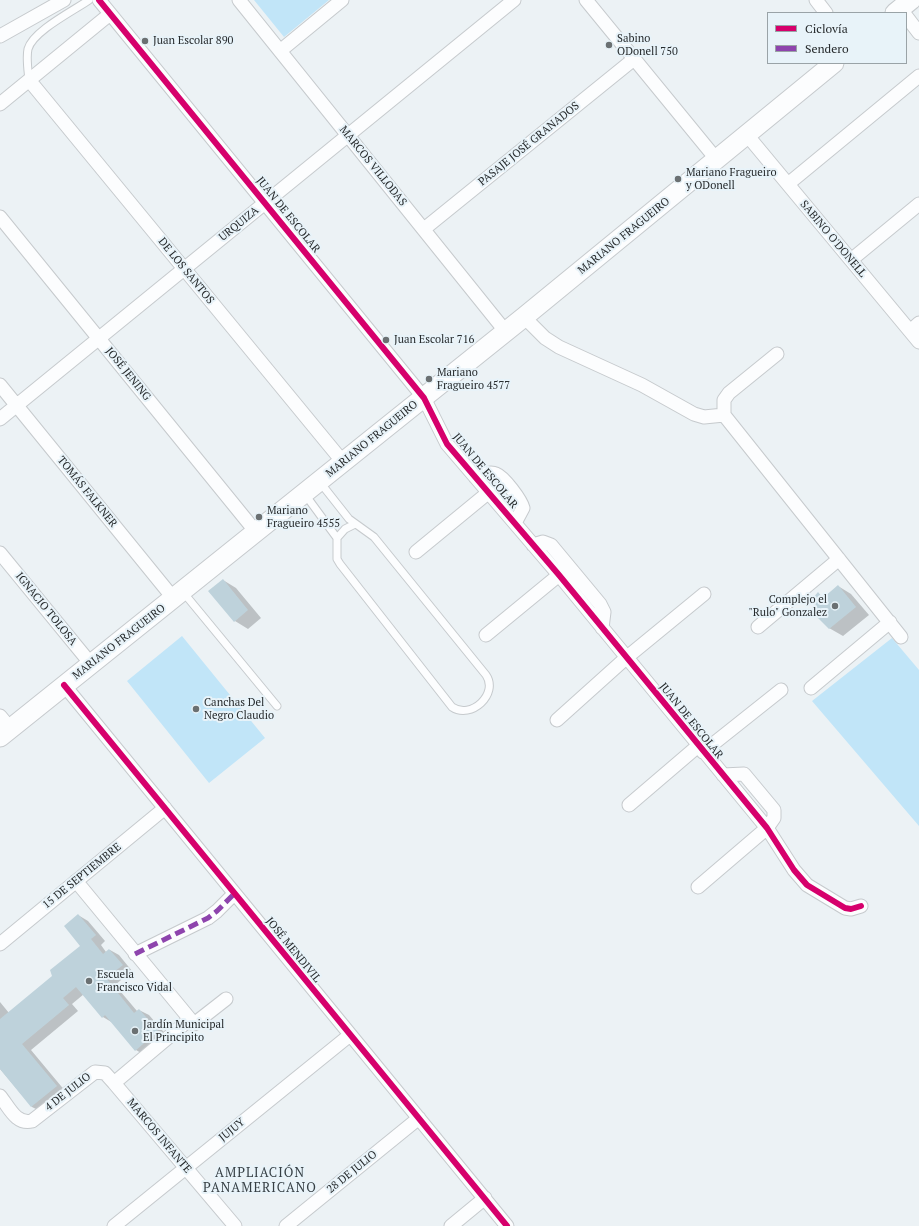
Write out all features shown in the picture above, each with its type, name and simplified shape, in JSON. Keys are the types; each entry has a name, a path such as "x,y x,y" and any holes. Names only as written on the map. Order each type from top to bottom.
{"main road":[{"name":"MARIANO FRAGUEIRO","path":"3,727 64,686 179,595 506,332 833,64"}],"street":[{"path":"0,36 64,0"},
{"name":"JUAN DE ESCOLAR","path":"99,0 424,398 447,444 559,575 700,749 723,775 766,828 794,870 807,886 845,908 851,909 861,906"},
{"name":"MARCOS VILLODAS","path":"239,0 506,332"},
{"path":"280,51 342,0"},
{"name":"URQUIZA","path":"0,419 514,0"},
{"path":"586,0 717,160"},
{"path":"816,0 825,12"},
{"path":"0,104 110,14"},
{"path":"907,15 919,33"},
{"name":"PASAJE JOSÉ GRANADOS","path":"424,229 634,58"},
{"path":"788,184 919,76"},
{"name":"DE LOS SANTOS","path":"29,80 343,462"},
{"name":"SABINO O'DONELL","path":"747,135 851,260 914,327 919,342"},
{"path":"851,260 919,204"},
{"name":"JOSÉ JENING","path":"0,217 256,532"},
{"path":"524,317 546,338 559,347 642,386 694,414 704,416 724,414"},
{"path":"777,354 729,393 724,400 724,414 901,636"},
{"name":"TOMÁS FALKNER","path":"0,385 179,595"},
{"path":"475,477 491,473 498,474 503,479 521,501 523,508 515,523"},
{"path":"416,552 489,492"},
{"path":"533,545 544,542 551,545 600,604 604,612 602,628"},
{"name":"IGNACIO TOLOSA","path":"0,553 91,664"},
{"path":"758,627 839,559"},
{"path":"486,635 559,575"},
{"path":"557,720 626,658 704,594"},
{"path":"811,688 890,622"},
{"name":"JOSÉ MENDIVIL","path":"64,686 508,1226"},
{"path":"629,805 700,749 781,690"},
{"name":"15 DE SEPTIEMBRE","path":"0,944 164,808"},
{"path":"698,887 766,828"},
{"path":"76,881 194,1024 226,999"},
{"path":"135,954 208,918 234,894"},
{"path":"114,1083 190,1019"},
{"name":"JUJUY","path":"114,1226 350,1035"},
{"name":"4 DE JULIO","path":"0,1096 19,1120 24,1123 32,1121 95,1072 105,1073 114,1083"},
{"name":"MARCOS INFANTE","path":"114,1083 235,1226"},
{"name":"28 DE JULIO","path":"286,1226 419,1118"},
{"path":"451,1226 485,1198"}],"lane":[{"path":"29,80 27,66 28,48 36,36 89,0"},
{"path":"304,493 337,538 337,559 340,564 452,707 457,710 464,711 474,708 482,702 488,694 490,687 490,680 486,674 374,537 354,524 319,481"},
{"path":"337,538 345,529 354,524"},
{"path":"179,595 278,706"}],"shaded area":[{"path":"254,0 329,0 284,37"},
{"name":"Canchas Del Negro Claudio","path":"182,636 265,738 209,783 127,681"},
{"path":"892,638 919,670 919,826 812,701"}],"building":[{"path":"223,579 248,610 234,622 208,591"},
{"name":"Complejo el \"Rulo\" Gonzalez","path":"838,585 856,607 829,629 811,611 816,604 812,599 818,592 823,598"},
{"path":"78,914 96,935 91,939 103,954 109,949 123,965 106,978 134,1013 139,1009 158,1031 135,1051 105,1015 102,1018 76,987 63,998 69,1005 22,1044 57,1086 31,1107 0,1069 0,1019 52,976 50,970 80,946 64,926"}],"marked path":[{"path":"135,954 208,918 234,894"}],"cycle path":[{"path":"99,0 424,398 447,444 559,575 767,828 794,870 807,885 845,908 851,909 861,906"},
{"path":"64,685 507,1226"}],"place":[{"name":"Juan Escolar 890","path":"145,41"},
{"name":"Sabino ODonell 750","path":"609,45"},
{"name":"Mariano Fragueiro y ODonell","path":"678,179"},
{"name":"Juan Escolar 716","path":"386,340"},
{"name":"Mariano Fragueiro 4577","path":"429,379"},
{"name":"Mariano Fragueiro 4555","path":"259,517"},
{"name":"Complejo el \"Rulo\" Gonzalez","path":"835,606"},
{"name":"Canchas Del Negro Claudio","path":"196,709"},
{"name":"Escuela Francisco Vidal","path":"89,981"},
{"name":"Jardín Municipal El Principito","path":"135,1031"}],"district":[{"name":"AMPLIACIÓN PANAMERICANO","path":"260,1180"}]}
